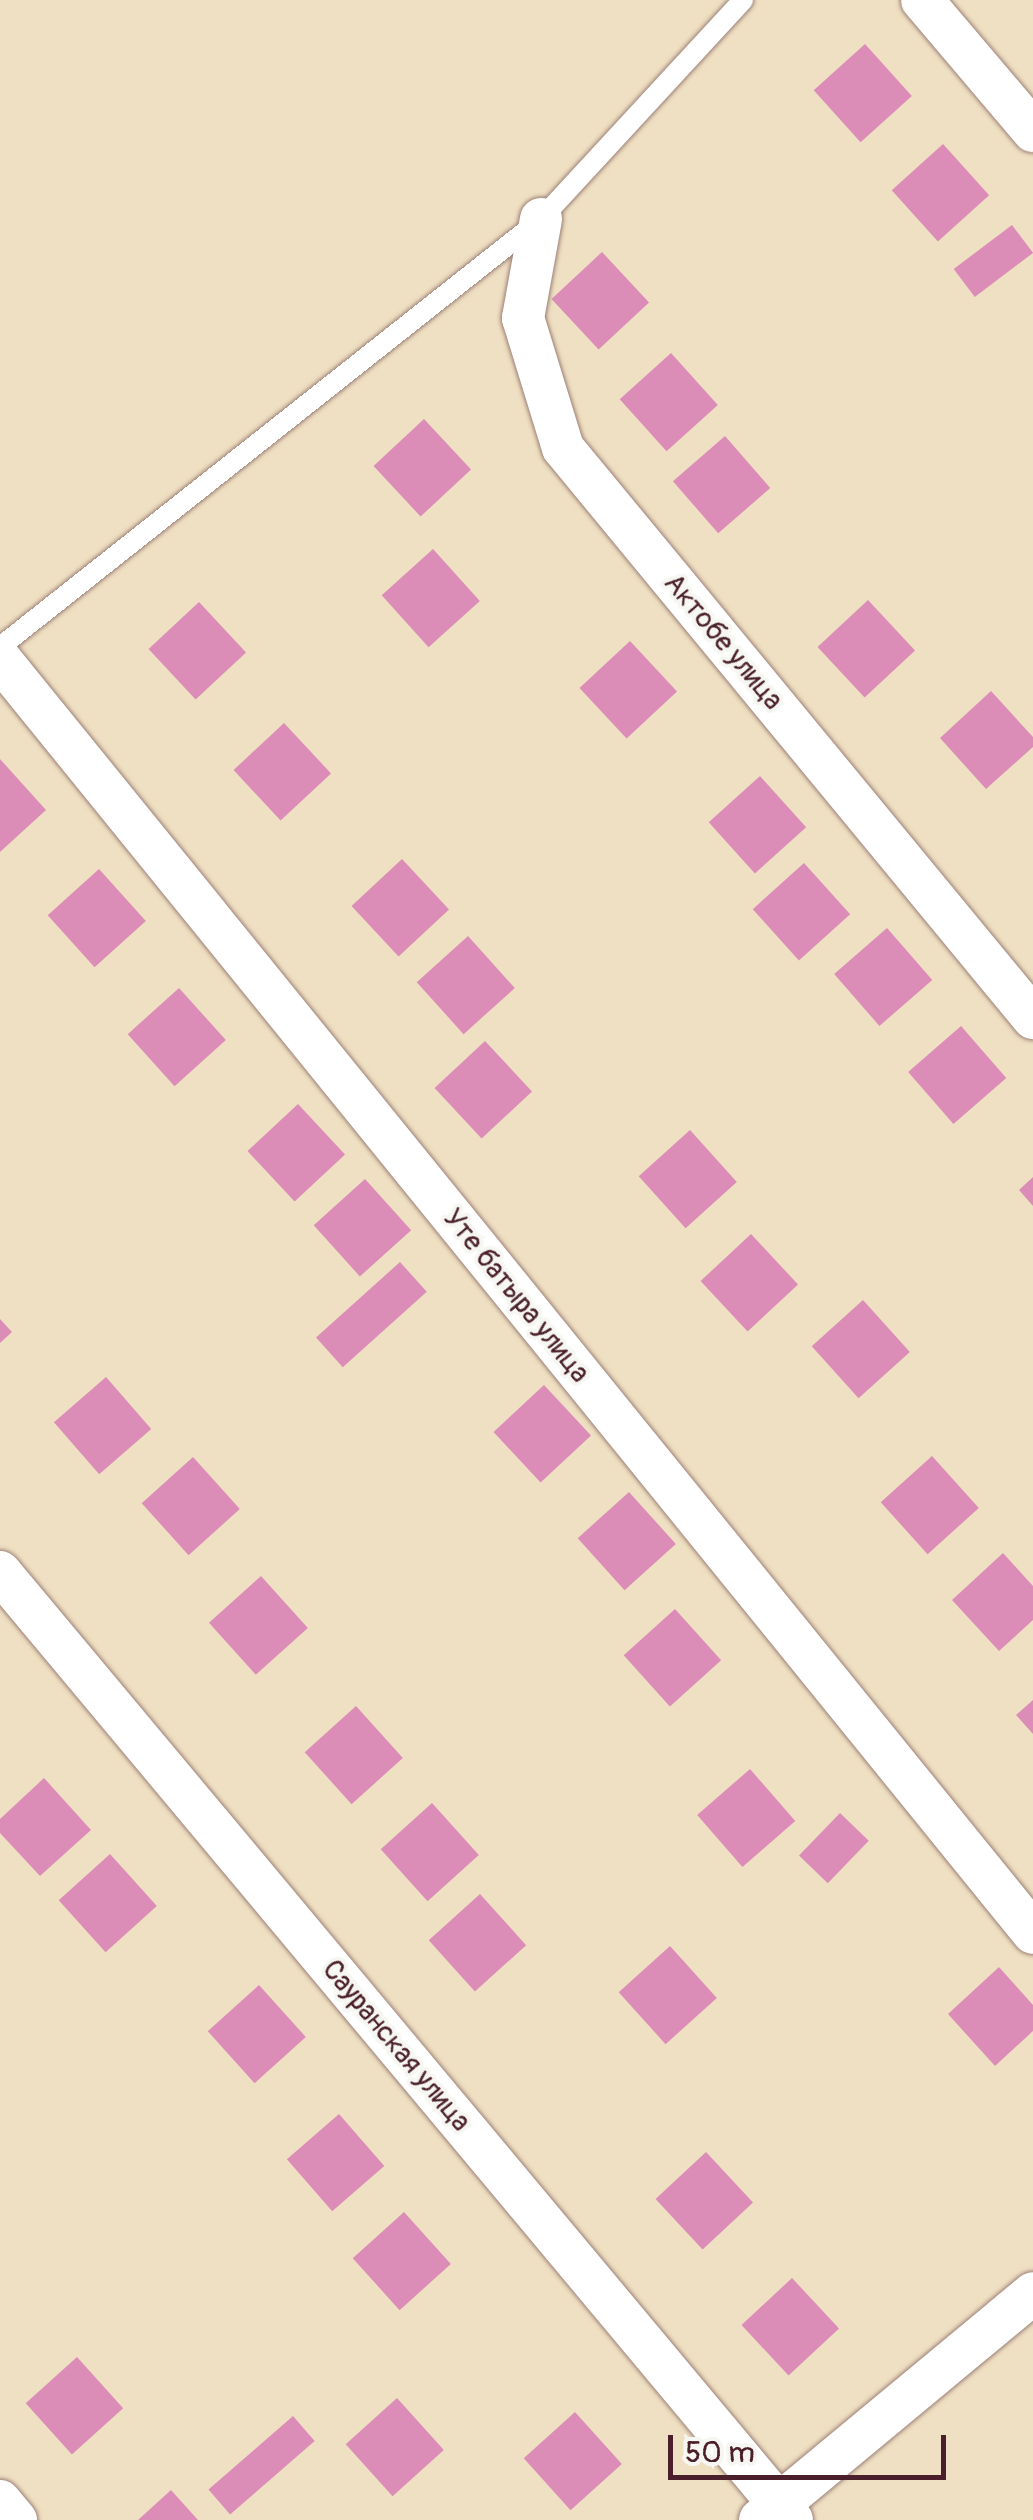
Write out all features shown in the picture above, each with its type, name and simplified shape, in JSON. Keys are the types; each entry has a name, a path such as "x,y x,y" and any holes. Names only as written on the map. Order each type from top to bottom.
{"street":[{"path":"922,0 1033,131"},
{"name":"Актобе улица","path":"542,219 523,318 563,448 1033,1018"},
{"name":"Уте батыра улица","path":"0,659 1033,1933"},
{"name":"Сауранская улица","path":"0,1572 777,2515"},
{"path":"777,2515 1033,2293"},
{"path":"0,2501 16,2520"}],"lane":[{"path":"0,648 542,219 744,0"}],"building":[{"path":"865,44 912,96 861,142 814,90"},
{"path":"943,144 989,195 938,241 892,190"},
{"path":"1012,225 1033,253 975,297 954,269"},
{"path":"602,252 649,302 599,350 552,299"},
{"path":"671,353 718,405 667,451 620,399"},
{"path":"424,419 471,469 421,517 374,466"},
{"path":"725,436 770,488 718,533 673,481"},
{"path":"433,549 480,601 429,647 382,595"},
{"path":"868,600 915,650 865,698 818,647"},
{"path":"199,602 246,652 196,700 149,649"},
{"path":"630,641 677,691 627,739 580,688"},
{"path":"991,691 1033,737 1033,747 986,789 940,738"},
{"path":"284,723 331,773 281,821 234,770"},
{"path":"0,759 46,810 0,852"},
{"path":"760,776 806,827 755,873 709,822"},
{"path":"402,859 449,909 399,957 352,906"},
{"path":"804,863 850,914 799,960 753,909"},
{"path":"99,869 146,921 95,967 48,915"},
{"path":"887,928 932,980 879,1026 834,974"},
{"path":"468,936 515,988 464,1034 417,982"},
{"path":"179,988 226,1040 175,1086 128,1034"},
{"path":"961,1026 1006,1078 953,1124 908,1072"},
{"path":"485,1041 532,1091 482,1139 435,1088"},
{"path":"298,1104 345,1154 295,1202 248,1151"},
{"path":"690,1130 737,1182 686,1228 639,1176"},
{"path":"1033,1177 1033,1206 1019,1190"},
{"path":"365,1179 411,1230 360,1276 314,1225"},
{"path":"751,1234 798,1284 748,1332 701,1281"},
{"path":"400,1262 427,1292 343,1367 316,1338"},
{"path":"863,1300 910,1352 859,1398 812,1346"},
{"path":"0,1319 12,1332 0,1343"},
{"path":"106,1377 151,1429 99,1474 54,1422"},
{"path":"544,1385 591,1435 541,1483 494,1432"},
{"path":"932,1456 979,1508 928,1554 881,1502"},
{"path":"193,1457 240,1509 189,1555 142,1503"},
{"path":"629,1492 676,1544 625,1590 578,1538"},
{"path":"1003,1553 1033,1586 1033,1620 999,1651 952,1600"},
{"path":"261,1576 308,1628 256,1675 209,1623"},
{"path":"675,1609 721,1660 670,1706 624,1655"},
{"path":"1033,1700 1033,1734 1016,1715"},
{"path":"356,1706 403,1758 352,1804 305,1752"},
{"path":"750,1769 795,1821 742,1867 697,1815"},
{"path":"44,1778 91,1830 40,1876 0,1833 0,1819"},
{"path":"432,1803 479,1855 428,1901 381,1849"},
{"path":"840,1813 869,1841 828,1883 799,1855"},
{"path":"110,1854 157,1906 106,1952 59,1900"},
{"path":"480,1894 526,1945 475,1991 429,1940"},
{"path":"670,1946 717,1998 666,2044 619,1992"},
{"path":"999,1967 1033,2005 1033,2031 995,2066 948,2014"},
{"path":"259,1985 306,2037 255,2083 208,2031"},
{"path":"339,2114 384,2166 332,2211 287,2159"},
{"path":"706,2152 753,2202 703,2250 656,2199"},
{"path":"404,2212 451,2264 400,2310 353,2258"},
{"path":"792,2278 839,2328 789,2376 742,2325"},
{"path":"77,2357 123,2408 72,2454 26,2403"},
{"path":"397,2398 444,2450 393,2496 346,2444"},
{"path":"575,2412 622,2464 571,2510 524,2458"},
{"path":"293,2416 315,2441 230,2514 208,2489"},
{"path":"171,2490 198,2520 138,2520"}]}
